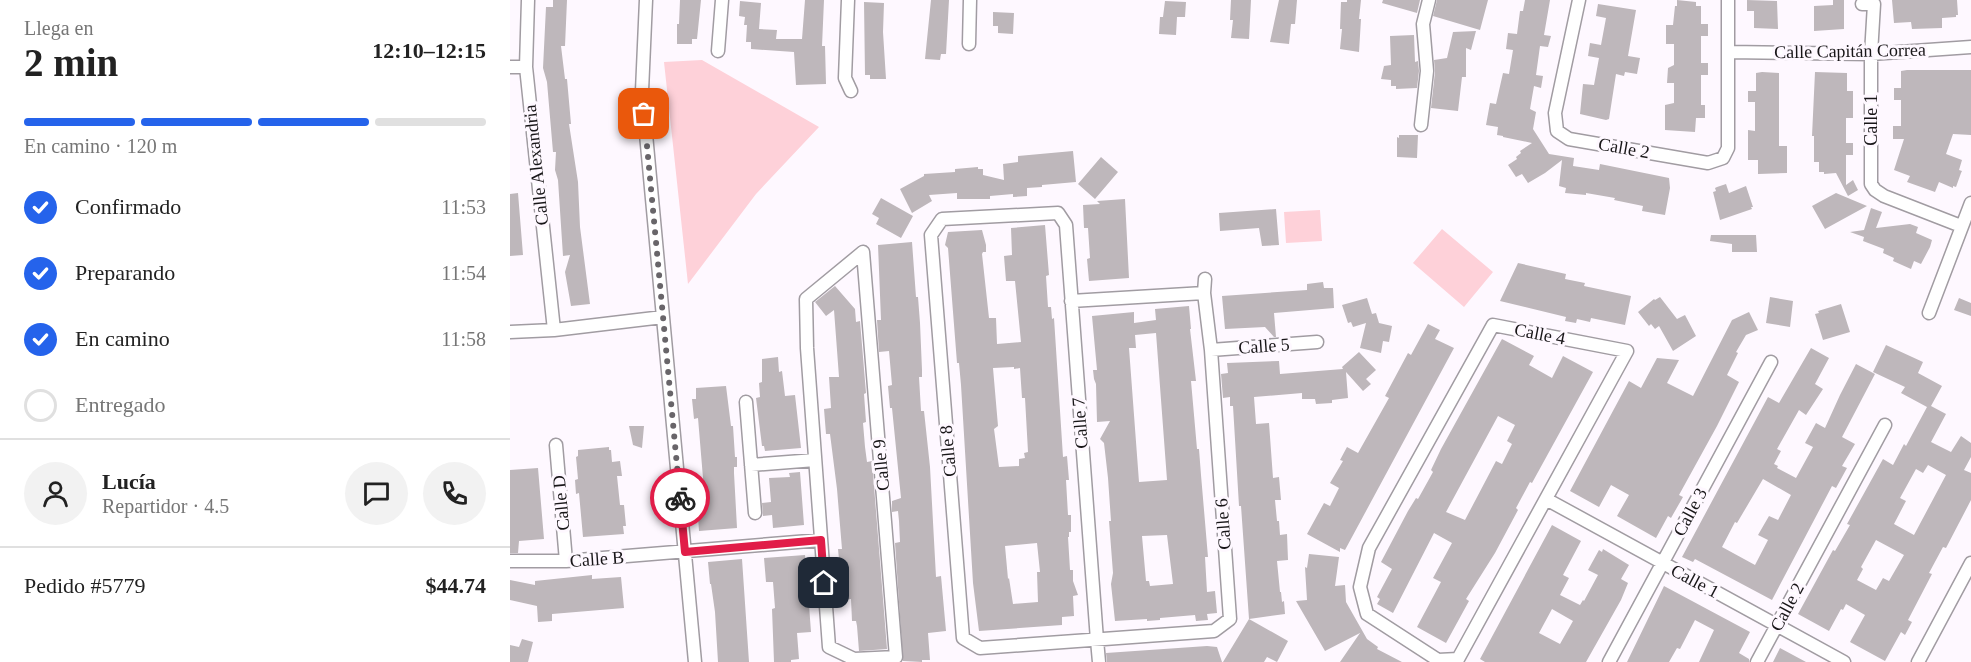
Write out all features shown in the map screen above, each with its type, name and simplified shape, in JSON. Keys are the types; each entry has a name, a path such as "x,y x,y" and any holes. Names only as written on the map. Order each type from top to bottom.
{"street":[{"name":"Calle Alexandria","path":"528,0 526,67 554,330"},
{"path":"646,0 642,91 694,662"},
{"path":"718,51 722,0"},
{"path":"848,0 845,78 851,91"},
{"path":"969,44 970,0"},
{"path":"1421,125 1427,71 1423,24 1429,0"},
{"name":"Calle 2","path":"1579,0 1555,113 1557,131 1569,139 1708,163 1723,158 1728,148 1729,55"},
{"path":"1728,0 1729,55"},
{"name":"Calle 1","path":"1862,4 1874,4 1871,54 1871,184 1884,196 1961,226"},
{"name":"Calle Capitán Correa","path":"1729,55 1871,54 1971,47"},
{"path":"510,67 526,67"},
{"path":"1929,313 1971,203"},
{"name":"Calle 7","path":"1030,215 1058,213 1066,225 1099,662"},
{"name":"Calle 8","path":"1030,215 942,219 931,235 963,638 980,648 1097,640"},
{"name":"Calle 9","path":"863,252 896,657 854,659 829,647 815,460 806,299 863,252"},
{"name":"Calle 6","path":"1097,640 1214,631 1230,619 1211,350 1204,293 1205,279"},
{"path":"1071,301 1204,293"},
{"path":"510,332 554,330 663,317"},
{"name":"Calle 4","path":"1493,325 1627,351 1546,499 1458,659 1438,660 1367,614 1360,587 1369,548 1493,325"},
{"name":"Calle 5","path":"1211,350 1317,342"},
{"name":"Calle 3","path":"1609,662 1771,362"},
{"path":"746,402 754,513"},
{"name":"Calle 2","path":"1757,662 1885,425"},
{"name":"Calle D","path":"556,445 566,561"},
{"path":"751,465 815,460"},
{"name":"Calle 1","path":"1546,499 1845,662"},
{"name":"Calle B","path":"510,561 566,561 821,540"},
{"path":"1918,662 1971,563"}],"shaded area":[{"path":"702,60 819,127 756,194 688,284 664,62"},
{"path":"1320,210 1322,241 1286,243 1284,212"},
{"path":"1442,229 1493,272 1464,307 1413,263"}],"building":[{"path":"553,0 567,0 565,46 561,46 565,79 567,79 571,124 569,124 578,182 580,227 590,304 571,306 565,272 570,255 563,256 558,180 555,170 556,152 553,152 547,82 543,68 546,7 553,7"},
{"path":"680,0 701,0 697,39 692,39 692,44 677,44"},
{"path":"805,0 824,0 822,46 825,46 826,84 796,85 794,52 751,49 751,42 746,42 745,17 739,16 740,1 761,3 759,29 777,30 776,39 802,39"},
{"path":"931,0 949,0 946,54 941,54 940,60 925,59"},
{"path":"1231,0 1251,0 1249,39 1231,38 1233,20 1230,20"},
{"path":"1279,0 1297,0 1295,24 1291,24 1289,44 1270,42"},
{"path":"1347,0 1361,0 1359,52 1340,49 1341,2 1347,2"},
{"path":"1383,0 1420,0 1417,13 1382,3"},
{"path":"1437,0 1488,0 1480,30 1433,16"},
{"path":"1525,0 1550,0 1544,35 1551,36 1548,47 1540,46 1536,75 1543,76 1541,88 1534,86 1530,109 1536,112 1533,129 1549,154 1574,158 1573,166 1599,170 1600,164 1669,178 1670,188 1665,215 1642,211 1643,206 1614,200 1615,198 1586,193 1586,195 1565,193 1566,188 1559,186 1562,160 1528,183 1522,174 1516,177 1508,165 1517,159 1520,151 1532,143 1497,135 1498,127 1486,125 1490,103 1496,104 1503,73 1509,74 1513,50 1506,49 1508,33 1517,34 1520,11 1523,11"},
{"path":"1677,0 1696,2 1696,6 1701,6 1701,24 1708,24 1708,36 1701,36 1701,63 1708,63 1708,75 1701,75 1701,105 1705,105 1705,118 1696,118 1695,132 1665,130 1665,105 1674,103 1674,83 1667,83 1668,68 1674,65 1674,44 1666,44 1666,25 1673,25"},
{"path":"1747,0 1777,1 1778,29 1754,28 1754,11 1747,11"},
{"path":"1833,0 1844,0 1844,29 1814,31 1814,6 1833,5"},
{"path":"1892,0 1957,0 1958,15 1942,18 1942,28 1912,29 1911,22 1894,23"},
{"path":"1165,1 1186,2 1185,17 1177,17 1176,35 1159,34 1160,17 1163,17"},
{"path":"864,2 884,3 886,79 870,79 870,75 865,75"},
{"path":"1598,4 1636,10 1628,56 1640,58 1637,74 1625,72 1624,76 1616,74 1609,119 1606,120 1580,114 1583,84 1594,85 1599,58 1588,56 1590,43 1601,45 1606,18 1596,16"},
{"path":"993,12 1014,13 1013,34 998,33 998,26 993,26"},
{"path":"1476,31 1471,50 1466,48 1466,77 1462,77 1458,111 1431,108 1434,60 1447,58 1453,32"},
{"path":"1414,35 1415,62 1418,61 1419,71 1417,88 1396,89 1396,86 1391,86 1391,80 1381,79 1384,66 1391,65 1390,36"},
{"path":"1971,70 1971,135 1953,134 1946,154 1962,160 1959,170 1962,171 1956,187 1953,186 1953,188 1939,182 1935,192 1907,182 1910,176 1894,170 1904,139 1893,139 1893,126 1901,126 1901,100 1894,100 1894,88 1901,88 1901,71"},
{"path":"1815,72 1847,73 1847,91 1853,91 1853,118 1846,118 1846,143 1853,143 1853,155 1846,155 1846,185 1853,180 1858,190 1848,196 1836,173 1819,172 1819,162 1814,162 1814,136 1812,136"},
{"path":"1756,73 1779,73 1779,146 1787,146 1787,173 1758,174 1758,160 1748,160 1748,130 1755,131 1755,102 1748,102 1748,91 1756,91"},
{"path":"1399,135 1418,135 1417,158 1397,157 1397,137 1399,138"},
{"path":"1073,151 1076,182 1027,188 1027,196 1013,197 1013,194 990,196 990,199 957,199 957,193 929,195 932,201 912,213 900,189 924,174 955,172 955,169 978,167 978,169 983,169 983,175 1004,180 1003,164 1018,162 1018,156"},
{"path":"1101,157 1118,172 1095,199 1078,184"},
{"path":"1726,184 1729,193 1746,186 1753,207 1720,220 1713,192 1716,191 1715,188"},
{"path":"518,193 523,255 510,256 510,194"},
{"path":"1836,193 1867,206 1825,229 1812,206"},
{"path":"881,198 913,216 901,238 876,224 879,218 872,214"},
{"path":"1125,199 1129,278 1089,281 1088,228 1084,228 1083,205 1100,204 1097,201"},
{"path":"1871,208 1882,212 1876,228 1910,224 1918,227 1916,233 1932,240 1921,264 1914,261 1911,269 1893,261 1894,258 1883,253 1884,249 1863,241 1864,237 1850,232 1864,230"},
{"path":"1276,209 1279,245 1262,246 1259,228 1220,231 1219,213"},
{"path":"1045,225 1049,275 1046,276 1048,307 1051,307 1052,319 1054,318 1063,457 1067,456 1069,480 1066,480 1068,515 1071,515 1071,532 1068,537 1070,570 1073,570 1073,581 1078,595 1073,596 1074,616 1062,617 1062,625 979,631 973,583 961,385 959,363 957,363 948,248 945,245 948,232 982,230 986,245 986,252 982,254 989,318 996,318 997,344 1021,342 1015,281 1006,281 1004,256 1012,255 1011,228","holes":["1014,367 1014,369 1020,368 1022,398 1025,398 1028,452 1024,453 1025,458 1019,459 1019,466 999,467 994,429 998,426 993,368","1037,543 1040,572 1037,572 1038,602 1013,604 1005,546"]},
{"path":"1711,235 1756,235 1757,252 1732,252 1732,244 1710,241"},
{"path":"912,242 920,323 921,411 924,411 930,467 936,577 941,576 946,631 928,633 930,660 922,660 922,662 903,661 895,543 900,542 899,521 898,511 892,512 892,501 901,498 888,386 892,385 889,351 879,352 877,320 881,320 878,245"},
{"path":"1518,263 1566,274 1565,279 1585,283 1584,286 1631,296 1625,325 1591,318 1590,322 1577,319 1576,323 1565,321 1566,317 1500,301"},
{"path":"1323,282 1324,288 1333,288 1334,308 1274,313 1276,337 1265,327 1225,329 1222,296 1307,290 1307,284"},
{"path":"835,286 855,309 856,322 860,321 866,393 864,394 866,422 863,423 867,462 872,461 887,649 859,651 856,621 852,621 851,599 843,600 838,549 842,549 837,489 830,434 826,434 824,409 831,408 829,377 839,377 834,310 826,316 815,302"},
{"path":"1660,297 1677,319 1685,315 1696,336 1673,351 1659,326 1655,329 1651,324 1649,326 1638,312"},
{"path":"1770,297 1793,301 1790,327 1766,323"},
{"path":"1367,298 1372,314 1376,313 1379,323 1392,326 1389,342 1383,341 1381,353 1360,348 1366,323 1353,327 1351,322 1348,323 1342,305"},
{"path":"1959,298 1971,303 1971,316 1954,310"},
{"path":"1841,304 1850,332 1823,340 1815,314"},
{"path":"1189,306 1196,381 1191,381 1208,557 1205,557 1207,592 1215,591 1217,613 1207,614 1208,620 1196,621 1195,615 1147,621 1147,619 1115,621 1111,584 1113,573 1108,478 1104,443 1100,439 1110,421 1097,422 1096,384 1093,370 1097,370 1092,316 1134,312 1134,323 1156,320 1155,309","holes":["1156,333 1167,480 1139,482 1129,348 1136,348 1135,335","1167,535 1173,584 1150,586 1149,581 1146,581 1142,536"]},
{"path":"1749,312 1758,330 1746,335 1727,375 1739,382 1679,495 1683,497 1671,518 1668,516 1656,538 1617,516 1629,495 1611,485 1599,507 1570,491 1629,381 1641,388 1657,358 1679,360 1667,383 1693,396 1732,320"},
{"path":"1428,324 1440,330 1435,339 1454,348 1345,550 1340,548 1340,552 1307,534 1324,503 1330,506 1339,488 1330,483 1343,461 1340,460 1347,447 1358,453 1389,398 1385,396 1408,353 1411,355"},
{"path":"1502,339 1534,356 1529,365 1552,378 1563,356 1593,372 1532,483 1530,482 1495,553 1466,599 1469,601 1446,643 1417,627 1441,582 1433,578 1452,543 1434,533 1393,613 1377,604 1380,599 1377,597 1392,569 1381,562 1408,511 1416,498 1418,499 1433,472 1431,470","holes":["1498,416 1515,425 1507,441 1512,444 1502,464 1496,461 1465,520 1446,512"]},
{"path":"1886,345 1923,362 1918,373 1942,386 1931,406 1946,414 1931,442 1951,452 1961,436 1971,443 1971,457 1964,470 1971,473 1971,500 1946,548 1943,547 1929,573 1932,574 1908,620 1912,622 1905,635 1901,632 1885,661 1850,642 1865,615 1846,604 1829,631 1798,614 1833,550 1835,551 1850,525 1847,524 1883,459 1893,465 1927,407 1901,393 1905,387 1873,372","holes":["1928,465 1946,475 1914,535 1894,524 1906,501 1900,498 1916,469 1923,473","1876,540 1904,555 1889,581 1883,578 1876,590 1857,580 1863,569 1861,567"]},
{"path":"1811,348 1829,358 1815,384 1823,389 1806,415 1799,410 1777,449 1781,451 1774,464 1796,478 1813,447 1805,443 1816,423 1825,428 1856,364 1875,374 1842,437 1855,444 1842,466 1847,468 1836,488 1832,486 1772,600 1695,559 1693,562 1682,557 1768,397 1779,403","holes":["1763,479 1791,495 1778,520 1769,516 1758,535 1768,540 1755,565 1722,547"]},
{"path":"1359,352 1376,370 1366,379 1371,384 1363,391 1346,372 1348,398 1332,400 1332,403 1316,404 1315,399 1302,399 1302,393 1254,397 1256,424 1269,423 1273,478 1279,477 1281,500 1275,500 1277,521 1279,521 1280,535 1287,534 1288,560 1277,561 1285,614 1249,619 1233,406 1230,406 1230,397 1223,398 1221,374 1228,373 1227,363 1279,361 1280,374 1343,369 1342,367"},
{"path":"778,357 785,396 795,395 801,448 765,451 762,446 756,398 760,397 762,359"},
{"path":"726,386 731,426 733,426 735,457 737,457 737,467 734,467 734,473 737,528 699,531 697,502 705,502 698,418 694,419 692,399 696,399 696,388"},
{"path":"629,426 644,426 642,448 633,445"},
{"path":"609,447 612,462 620,461 622,476 617,476 620,505 624,505 626,526 623,526 624,534 583,537 579,493 576,494 575,480 578,479 576,457 578,450"},
{"path":"538,468 544,539 519,541 518,553 510,553 510,470"},
{"path":"800,472 804,525 773,528 772,515 763,516 762,503 771,502 769,478 790,477 789,473"},
{"path":"1552,525 1581,541 1563,575 1569,578 1560,595 1580,605 1584,601 1598,575 1588,570 1599,550 1602,552 1603,549 1629,565 1621,579 1628,583 1621,600 1586,662 1485,662 1480,659","holes":["1552,609 1573,621 1560,644 1539,633"]},
{"path":"1309,554 1339,557 1335,586 1345,585 1346,602 1367,639 1378,647 1377,649 1402,662 1340,662 1360,633 1325,651 1296,601 1307,600 1305,567 1307,568"},
{"path":"805,555 811,604 809,605 811,632 797,633 799,659 791,660 791,662 774,662 773,582 766,582 764,558"},
{"path":"742,559 749,662 718,662 715,612 708,562"},
{"path":"592,575 592,579 621,577 624,608 552,614 552,621 538,622 537,606 510,600 510,580 535,585 535,581"},
{"path":"1664,586 1750,632 1739,653 1749,659 1749,662 1699,662 1714,630 1695,620 1680,649 1677,648 1669,662 1627,662"},
{"path":"1249,619 1288,641 1277,662 1267,657 1264,662 1223,662"},
{"path":"522,639 533,642 528,662 510,662 510,645 519,647"},
{"path":"1217,647 1222,662 1107,662 1106,653"},
{"path":"1780,648 1806,662 1773,662"}],"way so far":[{"path":"644,114 680,498"}],"route":[{"path":"680,498 685,552 821,540 824,583"}]}
